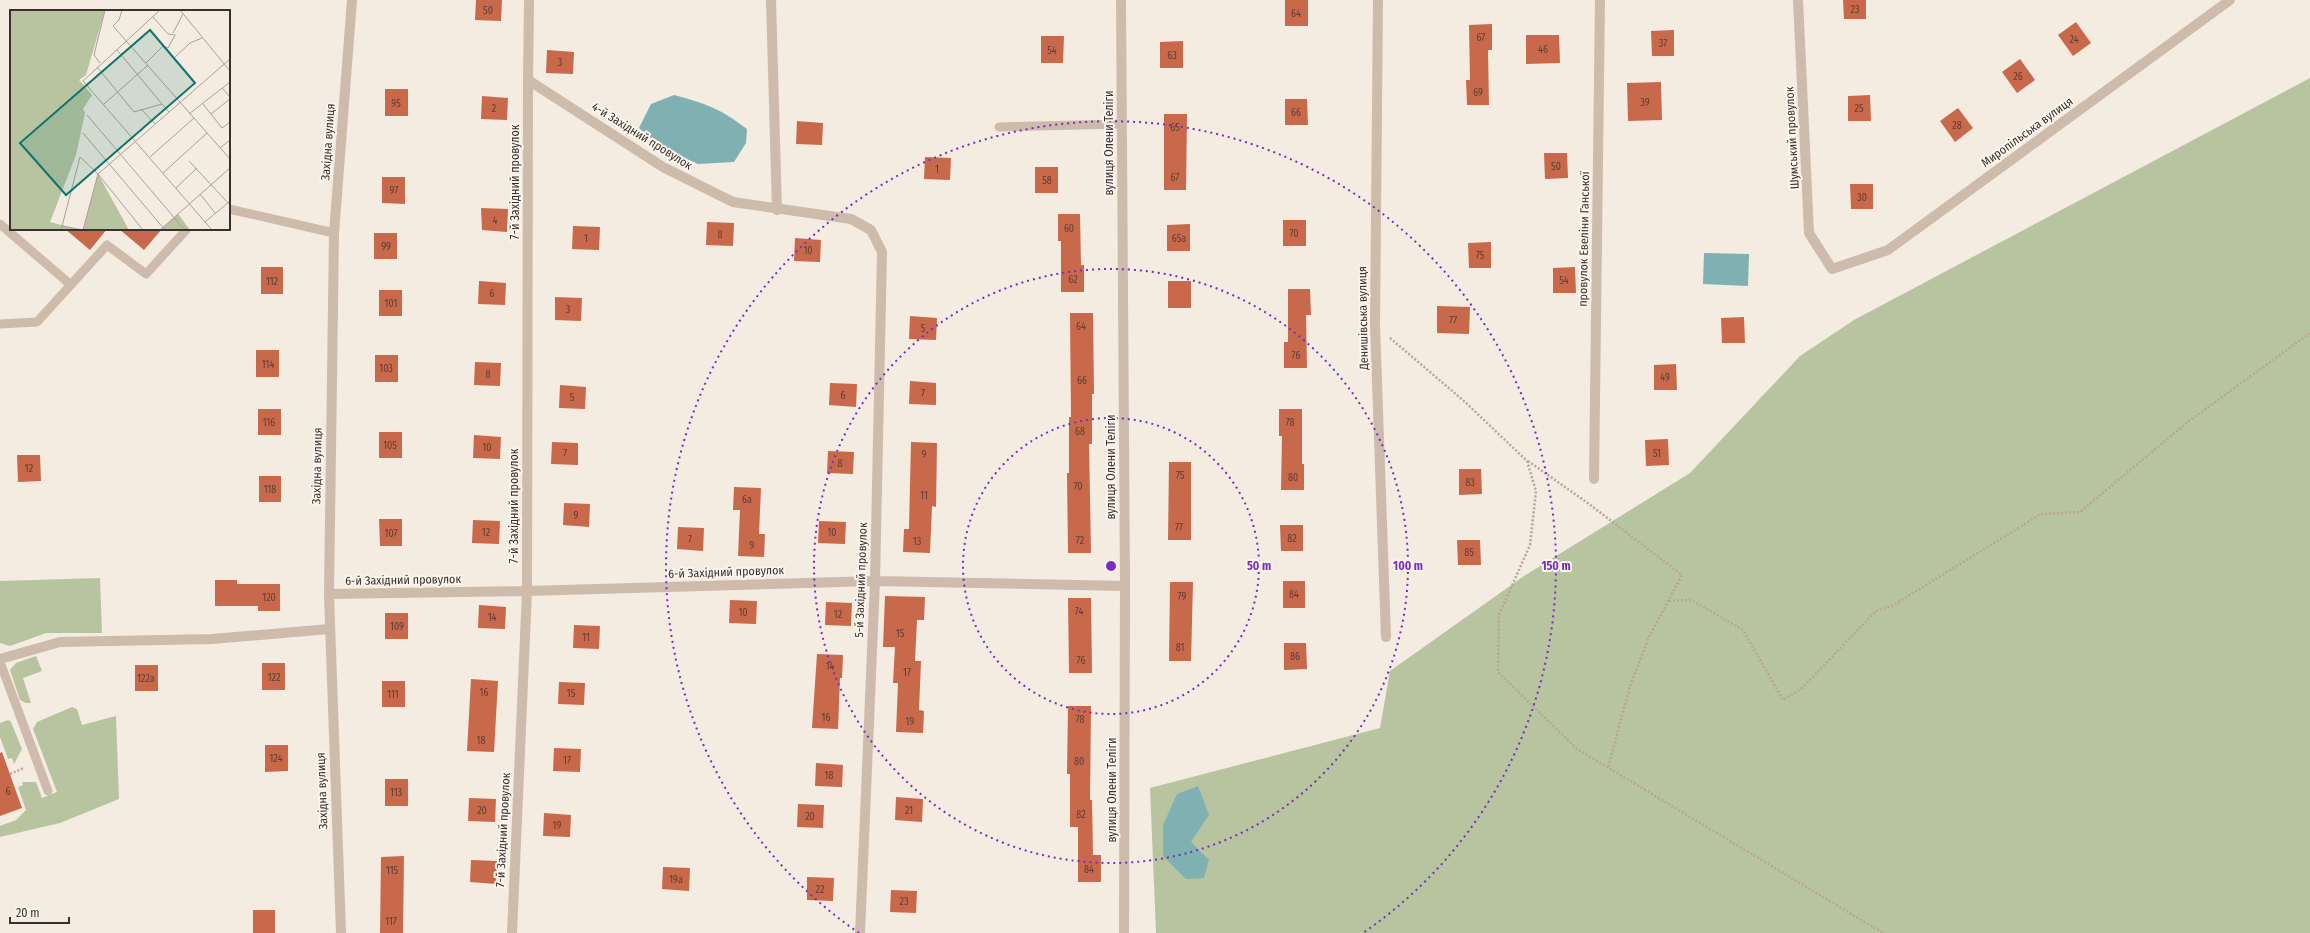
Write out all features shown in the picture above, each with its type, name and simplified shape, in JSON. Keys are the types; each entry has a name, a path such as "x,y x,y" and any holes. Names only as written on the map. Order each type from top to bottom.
{"street":[{"name":"Західна вулиця","path":"341,933 328,594 334,233 352,0"},
{"path":"528,80 529,0"},
{"path":"770,0 777,210"},
{"name":"вулиця Олени Теліги","path":"1121,0 1125,586 1124,933"},
{"name":"Денишівська вулиця","path":"1378,0 1375,325 1386,636"},
{"name":"провулок Евеліни Ганської","path":"1594,479 1600,0"},
{"name":"Шумський провулок","path":"1798,0 1809,234 1832,269"},
{"name":"Миропільська вулиця","path":"1832,269 1888,250 2230,0"},
{"name":"4-й Західний провулок","path":"528,80 663,167 733,202 777,210 851,219 871,230"},
{"name":"7-й Західний провулок","path":"512,933 527,591 528,80"},
{"name":"5-й Західний провулок","path":"860,933 875,581 882,252 871,230"},
{"name":"6-й Західний провулок","path":"328,594 527,591 875,581 1125,586"},
{"path":"0,659 60,642 212,639 329,629"}],"lane":[{"path":"999,127 1122,124"},
{"path":"230,209 334,233"},
{"path":"0,224 71,284"},
{"path":"0,324 36,322 107,245 146,274 186,230"},
{"path":"0,662 48,791"}],"path":[{"path":"1375,325 1464,401 1526,461 1589,504 1682,575 1649,637 1630,686 1608,768"},
{"path":"1668,601 1691,600 1743,630 1783,700 1801,689 1876,611 1892,606 2041,514 2080,512 2189,421 2310,333"},
{"path":"1526,461 1536,490 1530,545 1499,615 1498,672 1577,749 1884,933"}],"green space":[{"path":"2310,78 2310,933 1156,933 1150,788 1380,728 1390,671 1524,576 1690,473 1800,356 1854,320"},
{"path":"100,578 102,633 46,633 10,646 0,643 0,581"},
{"path":"36,656 42,671 23,678 31,703 26,703 20,700 10,670 16,663"},
{"path":"72,707 77,709 82,725 116,716 119,799 60,823 0,837 0,826 16,820 26,810 18,787 23,785 22,782 36,782 42,798 57,792 33,729 37,722"},
{"path":"8,720 11,722 22,749 14,764 12,758 8,759 0,737 0,723"}],"water":[{"path":"674,95 695,101 721,112 747,129 746,143 734,162 698,164 663,148 639,128 651,104"},
{"path":"1704,253 1749,254 1748,286 1703,284"},
{"path":"1198,786 1209,815 1191,842 1209,860 1204,878 1186,879 1163,856 1163,825 1177,794"}],"building":[{"path":"476,0 502,0 501,21 475,20"},
{"path":"1285,0 1308,0 1308,26 1285,26"},
{"path":"1843,0 1866,0 1866,19 1844,19"},
{"path":"2076,22 2091,43 2073,56 2058,35"},
{"path":"1492,24 1492,50 1488,50 1489,105 1467,105 1466,80 1470,80 1469,25"},
{"path":"1674,30 1674,56 1652,56 1651,31"},
{"path":"1526,35 1559,35 1560,63 1526,64"},
{"path":"1041,36 1064,36 1063,63 1041,63"},
{"path":"1183,41 1183,68 1160,68 1160,42"},
{"path":"547,50 574,52 573,74 546,73"},
{"path":"2020,59 2035,80 2017,93 2002,72"},
{"path":"1661,82 1662,120 1628,121 1627,83"},
{"path":"385,89 408,89 408,116 385,116"},
{"path":"1870,95 1871,121 1848,121 1848,96"},
{"path":"482,96 508,98 507,120 481,119"},
{"path":"1285,99 1307,99 1308,125 1285,125"},
{"path":"1958,108 1973,128 1955,142 1940,121"},
{"path":"1164,114 1187,114 1186,190 1164,190"},
{"path":"797,121 823,123 822,145 796,144"},
{"path":"1544,153 1567,153 1568,178 1545,179"},
{"path":"925,157 951,158 950,180 924,179"},
{"path":"1035,167 1058,167 1058,193 1035,193"},
{"path":"382,177 405,177 405,204 382,203"},
{"path":"1850,184 1873,184 1873,209 1851,209"},
{"path":"481,208 508,209 507,232 482,230"},
{"path":"1058,214 1080,214 1081,265 1084,265 1084,292 1061,292 1061,241 1058,241"},
{"path":"1283,220 1306,220 1306,246 1283,246"},
{"path":"707,222 734,223 733,246 706,245"},
{"path":"1190,224 1190,251 1167,251 1167,225"},
{"path":"573,226 600,227 599,250 572,249"},
{"path":"66,230 106,230 90,250"},
{"path":"120,230 161,230 144,250"},
{"path":"374,233 397,233 397,259 374,259"},
{"path":"795,238 821,240 820,262 794,261"},
{"path":"1491,242 1491,268 1469,268 1468,243"},
{"path":"261,267 283,267 283,294 261,294"},
{"path":"1575,267 1576,293 1553,293 1553,268"},
{"path":"479,281 506,283 505,305 478,304"},
{"path":"1168,281 1191,281 1191,308 1168,308"},
{"path":"1288,289 1310,289 1311,315 1306,315 1307,368 1284,368 1284,342 1288,342"},
{"path":"379,290 402,290 402,316 379,316"},
{"path":"555,297 582,298 581,321 555,320"},
{"path":"1437,306 1470,307 1469,334 1437,333"},
{"path":"1070,313 1093,313 1094,394 1092,394 1092,444 1089,444 1091,553 1068,553 1067,473 1069,473 1069,417 1071,417"},
{"path":"910,316 937,318 936,340 909,339"},
{"path":"1744,317 1745,343 1722,343 1721,318"},
{"path":"256,350 279,350 279,377 256,377"},
{"path":"375,355 398,355 398,382 375,382"},
{"path":"475,362 501,363 500,386 474,385"},
{"path":"1676,364 1677,390 1654,390 1654,365"},
{"path":"910,381 936,383 936,405 909,404"},
{"path":"830,383 857,384 856,407 829,405"},
{"path":"560,385 586,387 585,409 559,408"},
{"path":"258,409 281,409 281,435 258,435"},
{"path":"1279,409 1302,409 1302,464 1304,464 1304,490 1281,490 1282,436 1279,436"},
{"path":"379,432 402,432 402,458 379,458"},
{"path":"474,435 501,437 500,459 473,458"},
{"path":"1668,439 1669,465 1646,466 1645,440"},
{"path":"552,442 578,443 578,465 551,464"},
{"path":"911,442 937,443 936,507 932,506 930,553 903,552 904,529 909,529"},
{"path":"828,451 854,452 853,474 827,473"},
{"path":"17,455 40,455 41,481 18,482"},
{"path":"1169,462 1191,462 1191,540 1168,540"},
{"path":"1459,469 1481,469 1482,494 1459,495"},
{"path":"259,476 281,476 281,502 259,502"},
{"path":"734,487 761,488 759,534 765,534 764,557 738,556 740,510 733,510"},
{"path":"564,503 590,504 589,527 563,525"},
{"path":"379,519 402,519 402,546 380,546"},
{"path":"473,520 500,521 499,544 472,543"},
{"path":"819,521 846,522 845,544 818,543"},
{"path":"1280,525 1303,525 1303,551 1281,551"},
{"path":"678,527 704,528 703,551 677,549"},
{"path":"1457,540 1480,540 1481,565 1458,565"},
{"path":"215,580 237,580 237,584 280,584 280,611 258,611 258,606 215,606"},
{"path":"1283,581 1305,581 1305,608 1283,608"},
{"path":"1170,582 1193,582 1191,661 1169,661"},
{"path":"885,596 925,597 924,620 917,620 915,661 921,661 919,710 924,711 923,733 896,732 898,683 893,683 895,647 883,647"},
{"path":"1068,598 1091,598 1092,673 1069,673"},
{"path":"730,600 757,601 756,624 729,623"},
{"path":"826,602 852,603 851,626 825,625"},
{"path":"479,605 506,607 505,629 478,628"},
{"path":"385,613 408,613 408,639 385,639"},
{"path":"574,625 600,626 599,649 573,648"},
{"path":"1284,643 1306,643 1307,669 1284,670"},
{"path":"817,654 843,655 842,678 840,678 838,729 812,728"},
{"path":"262,663 285,663 285,690 262,690"},
{"path":"135,665 158,665 158,691 135,691"},
{"path":"471,679 498,681 494,752 467,751"},
{"path":"382,681 405,681 405,707 382,707"},
{"path":"559,682 585,683 584,705 558,704"},
{"path":"1068,706 1091,706 1090,800 1092,800 1093,855 1101,855 1101,882 1078,882 1078,827 1070,827 1070,774 1067,774"},
{"path":"265,745 288,745 288,771 265,772"},
{"path":"554,748 581,749 580,772 553,771"},
{"path":"2,752 22,808 0,816 0,753"},
{"path":"816,763 843,765 842,787 815,786"},
{"path":"385,779 408,779 408,806 385,806"},
{"path":"896,797 923,799 922,822 895,820"},
{"path":"469,798 496,799 495,822 468,821"},
{"path":"798,804 824,805 823,828 797,827"},
{"path":"544,813 571,815 570,837 543,836"},
{"path":"404,856 403,933 380,933 381,857"},
{"path":"471,860 497,861 496,884 470,882"},
{"path":"663,867 690,868 689,891 662,889"},
{"path":"807,877 834,878 833,901 807,900"},
{"path":"891,890 917,891 916,913 890,912"},
{"path":"253,910 275,910 275,933 253,933"}]}
